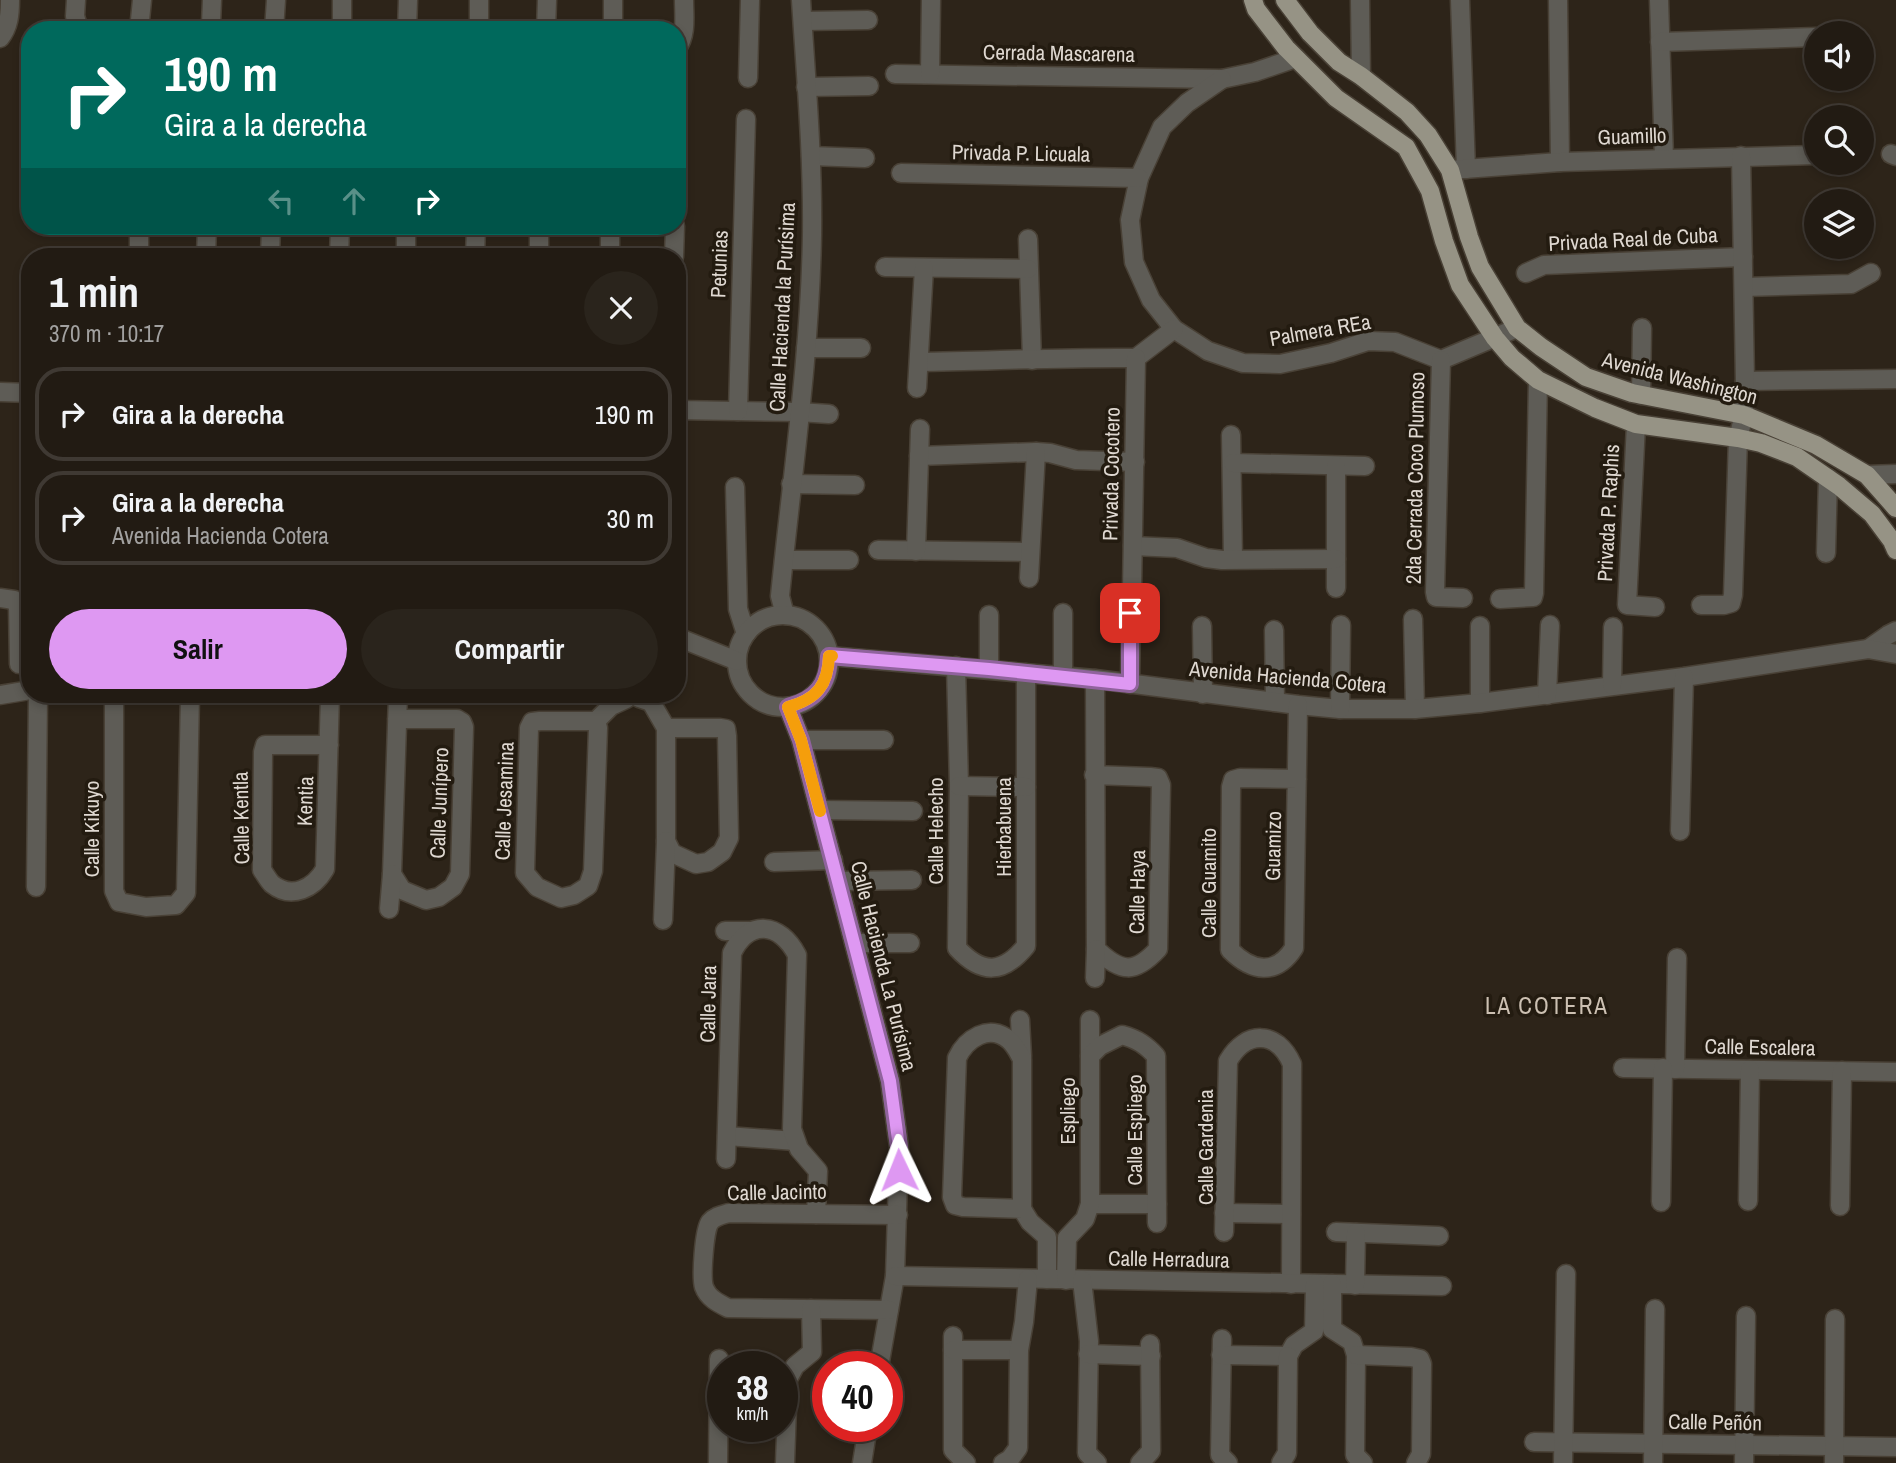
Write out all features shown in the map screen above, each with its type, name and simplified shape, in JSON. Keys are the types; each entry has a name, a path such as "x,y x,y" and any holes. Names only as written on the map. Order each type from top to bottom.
{"main road":[{"name":"Avenida Washington","path":"1253,0 1256,9 1286,48 1336,98 1406,147 1430,191 1460,285 1511,358 1538,380 1595,408 1636,424 1738,438 1761,443 1797,457 1872,514 1896,550"},
{"name":"Avenida Washington","path":"1284,0 1310,33 1339,62 1407,112 1458,169 1469,237 1480,267 1517,328 1587,377 1641,395 1744,415 1816,445 1867,475 1896,508"}],"street":[{"path":"0,38 7,30 10,0"},
{"path":"76,0 76,21"},
{"path":"141,21 142,0"},
{"path":"212,0 212,21"},
{"path":"275,21 276,0"},
{"path":"342,0 342,21"},
{"path":"407,21 408,0"},
{"path":"479,0 480,21"},
{"path":"546,21 547,0"},
{"path":"613,0 613,21"},
{"path":"684,0 684,21"},
{"path":"748,78 750,0"},
{"name":"Calle Hacienda la Purísima","path":"785,615 780,596 806,348 812,235 811,156 801,0"},
{"path":"930,74 931,0"},
{"path":"1360,0 1361,76"},
{"path":"1458,169 1460,0"},
{"path":"1558,0 1560,162"},
{"path":"1659,0 1664,158"},
{"path":"803,22 868,20"},
{"path":"1660,43 1804,37"},
{"path":"1222,79 1255,72 1296,58"},
{"name":"Cerrada Mascarena","path":"895,74 1222,79"},
{"name":"Palmera REa","path":"1222,79 1187,103 1162,127 1139,178 1130,220 1134,262 1151,300 1174,329 1208,351 1243,363 1280,364 1331,353 1368,341 1395,342 1441,360"},
{"path":"806,87 869,86"},
{"name":"Petunias","path":"738,411 746,119"},
{"name":"Guamillo","path":"1458,169 1560,162 1804,155"},
{"path":"811,156 865,158"},
{"path":"1701,605 1724,605 1731,603 1733,596 1738,438 1744,415 1745,381 1741,156"},
{"name":"Privada P. Licuala","path":"901,173 1139,178"},
{"path":"1028,239 1032,360"},
{"name":"Privada Real de Cuba","path":"1526,272 1544,265 1743,257"},
{"path":"885,267 1028,270"},
{"path":"917,388 923,268"},
{"path":"1744,287 1851,284 1871,272"},
{"path":"1441,360 1517,328"},
{"path":"1641,395 1642,328"},
{"path":"919,362 1136,358 1174,329"},
{"path":"806,348 861,348"},
{"name":"Privada Cocotero","path":"1132,590 1136,358"},
{"name":"2da Cerrada Coco Plumoso","path":"1441,360 1436,597 1463,598"},
{"path":"1745,381 1896,379"},
{"path":"1500,599 1533,597 1538,380"},
{"path":"1,392 21,393"},
{"path":"686,410 829,414"},
{"name":"Privada P. Raphis","path":"1636,424 1627,605 1655,607"},
{"path":"916,551 920,429"},
{"path":"1231,435 1233,559"},
{"path":"919,456 1036,452 1076,460 1135,462"},
{"path":"1029,578 1036,452"},
{"path":"1233,463 1365,466"},
{"path":"1336,466 1336,589"},
{"path":"1867,475 1896,474"},
{"path":"1826,553 1828,478"},
{"path":"792,484 855,485"},
{"path":"735,487 738,609 746,634"},
{"path":"1133,546 1177,548 1206,558 1336,559"},
{"path":"878,550 1030,552"},
{"path":"784,560 849,560"},
{"path":"0,598 14,600 18,607 19,664"},
{"path":"1062,676 1063,612"},
{"path":"1130,613 1130,684"},
{"path":"785,615 801,619 815,627 824,640 829,656 829,670 824,684 802,703 788,707 763,702 752,695 739,674 737,662 739,647 746,634 757,623 785,615"},
{"path":"989,615 989,669"},
{"path":"1413,619 1415,709"},
{"path":"1340,709 1341,625"},
{"path":"1547,695 1550,625"},
{"path":"1202,626 1203,694"},
{"path":"1480,626 1480,703"},
{"path":"1612,685 1613,626"},
{"path":"1274,630 1275,702"},
{"path":"1868,649 1896,631"},
{"path":"686,641 737,662"},
{"path":"1868,649 1896,654"},
{"name":"Avenida Hacienda Cotera","path":"829,656 1095,679 1340,709 1415,709 1684,677 1868,649"},
{"name":"Calle Helecho","path":"956,666 959,786 957,948 968,960 979,966 998,967"},
{"name":"Hierbabuena","path":"998,967 1017,957 1026,946 1026,673"},
{"path":"1680,831 1684,677"},
{"name":"Calle Haya","path":"1094,775 1158,778 1161,785 1158,949 1137,966 1115,965 1096,949 1094,775 1095,679"},
{"path":"0,695 21,692"},
{"path":"38,703 38,887"},
{"name":"Calle Kikuyo","path":"114,703 114,891 119,902 146,907 176,905 186,893 190,703"},
{"name":"Kentia","path":"325,897 330,703"},
{"name":"Calle Junípero","path":"397,719 457,719 462,722 460,874 453,887 439,897 426,900 402,890 392,874 397,719 398,703"},
{"path":"596,720 617,703"},
{"path":"652,703 666,727 663,919"},
{"name":"Guamizo","path":"1262,968 1277,966 1287,959 1294,948 1298,705"},
{"name":"Calle Hacienda La Purísima","path":"788,707 801,740 890,1081 899,1147 898,1215 895,1276 882,1351"},
{"name":"Calle Jesamina","path":"540,720 596,720 598,728 593,871 588,886 574,895 561,898 537,887 525,873 529,728 532,722 540,720"},
{"path":"666,727 720,727 726,730 729,838 722,852 708,862 696,864 673,853 666,841"},
{"path":"801,740 884,740"},
{"name":"Calle Kentla","path":"326,869 318,881 308,888 296,891 281,889 271,883 262,870 263,752 265,745 272,743 329,745"},
{"name":"Calle Guamito","path":"1262,968 1249,965 1230,950 1231,788 1233,780 1240,778 1297,779"},
{"path":"959,786 1026,788"},
{"path":"820,810 913,811"},
{"path":"774,862 833,860"},
{"path":"390,909 392,874"},
{"path":"839,881 912,880"},
{"path":"725,931 765,929 779,933 790,941 797,955 792,1129 799,1149 818,1171 817,1214"},
{"name":"Calle Jara","path":"726,1159 732,953 738,942 751,931"},
{"path":"855,943 910,943"},
{"path":"1096,949 1096,978"},
{"path":"1661,1202 1677,958"},
{"path":"1020,1020 1022,1209 1030,1222 1047,1237 1046,1279"},
{"path":"1090,1020 1090,1056"},
{"path":"1022,1059 1006,1037 990,1032 963,1045 955,1072 952,1197 955,1205 963,1207 1022,1209"},
{"name":"Espliego","path":"1090,1204 1090,1056 1100,1046 1122,1035"},
{"name":"Calle Espliego","path":"1122,1035 1136,1039 1156,1056 1157,1203"},
{"name":"Calle Gardenia","path":"1262,1037 1279,1044 1287,1052 1292,1064 1291,1214 1224,1213 1228,1061 1245,1041 1262,1037"},
{"name":"Calle Escalera","path":"1623,1068 1896,1072"},
{"path":"1748,1201 1750,1070"},
{"path":"1840,1206 1842,1072"},
{"path":"727,1136 795,1141"},
{"path":"1090,1460 1089,1341 1067,1238 1085,1219 1090,1204 1157,1203 1157,1223"},
{"name":"Calle Jacinto","path":"889,1310 728,1308 717,1303 704,1285 703,1249 708,1224 716,1216 729,1213 898,1215"},
{"path":"1224,1213 1224,1231"},
{"path":"1291,1214 1291,1284"},
{"path":"1336,1232 1439,1236"},
{"path":"1355,1285 1356,1233"},
{"path":"1563,1463 1566,1274"},
{"name":"Calle Herradura","path":"895,1276 1443,1286"},
{"path":"1003,1463 1018,1455 1019,1350 1028,1279"},
{"path":"1323,1284 1332,1329 1352,1342 1356,1355 1358,1460"},
{"path":"1285,1460 1288,1356 1294,1345 1314,1331 1323,1284"},
{"path":"798,1364 812,1352 811,1309"},
{"path":"1653,1463 1655,1309"},
{"path":"1744,1454 1746,1316"},
{"path":"1834,1454 1835,1319"},
{"path":"967,1463 953,1450 953,1343 1019,1350"},
{"path":"1228,1463 1220,1455 1222,1347 1288,1356"},
{"path":"1088,1354 1151,1350 1151,1451 1140,1463"},
{"path":"1356,1355 1420,1359 1421,1454 1416,1463"},
{"path":"718,1463 719,1442"},
{"path":"785,1442 785,1463"},
{"path":"862,1463 865,1442"},
{"name":"Calle Peñón","path":"1534,1442 1654,1444 1744,1454 1834,1454 1896,1447"}],"slow traffic":[{"path":"820,811 801,740 788,707 802,703 824,684 829,670 829,656 832,656"}],"district":[{"name":"LA COTERA","path":"1547,1005"}],"route":[{"path":"899,1170 899,1147 890,1081 801,740 788,707 802,703 824,684 829,670 829,656 1130,684 1130,613"}]}
